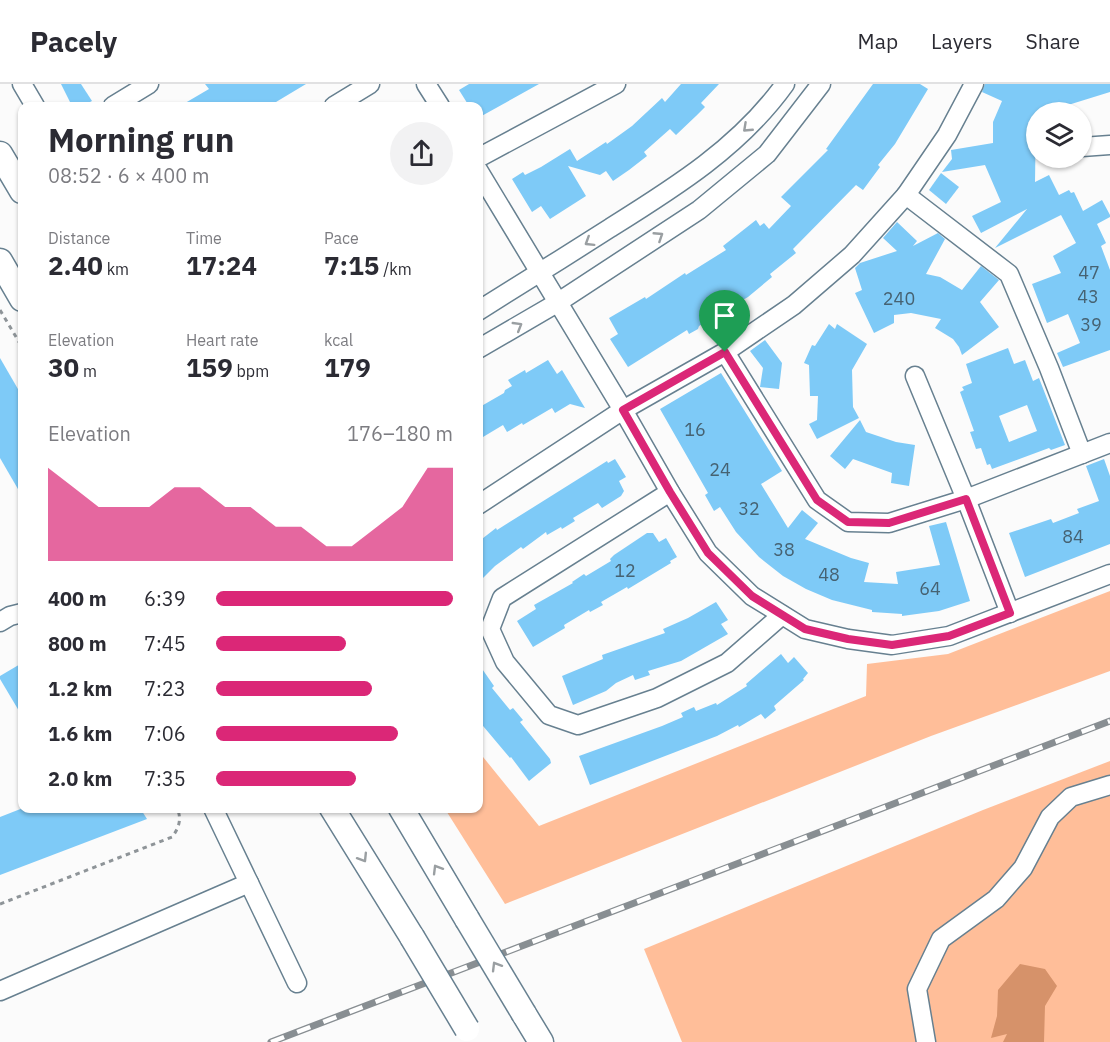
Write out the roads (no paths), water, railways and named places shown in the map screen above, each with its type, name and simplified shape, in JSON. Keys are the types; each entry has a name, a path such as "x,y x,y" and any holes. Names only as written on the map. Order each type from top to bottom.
{"main road":[{"path":"0,154 18,184"},
{"path":"0,261 18,292"},
{"path":"335,813 471,1035"},
{"path":"404,813 542,1042"}],"street":[{"path":"22,84 33,102"},
{"path":"120,102 149,84"},
{"path":"341,102 370,84"},
{"path":"426,84 437,102"},
{"path":"483,155 616,84"},
{"path":"483,308 655,200 714,158 767,109 785,84"},
{"path":"483,346 557,303 699,210 768,154 821,84"},
{"path":"483,502 623,410 725,352 794,305 852,255 906,195 947,135 974,84"},
{"path":"1092,146 1110,145"},
{"path":"483,178 708,553 752,596 782,615 805,629 848,639 892,645 949,636 1110,574"},
{"path":"906,195 1009,274 1082,454"},
{"path":"725,352 817,500 848,522 889,523 966,499 1110,443"},
{"path":"915,376 1010,613"},
{"path":"670,492 502,598 489,629 505,662 549,715 578,725 657,698 727,663 782,615"},
{"path":"926,1042 917,989 941,939 996,899 1023,868 1050,817 1071,797 1110,785"},
{"path":"215,813 297,983"},
{"path":"0,991 249,883"}],"railway":[{"path":"271,1042 1110,721"}]}
